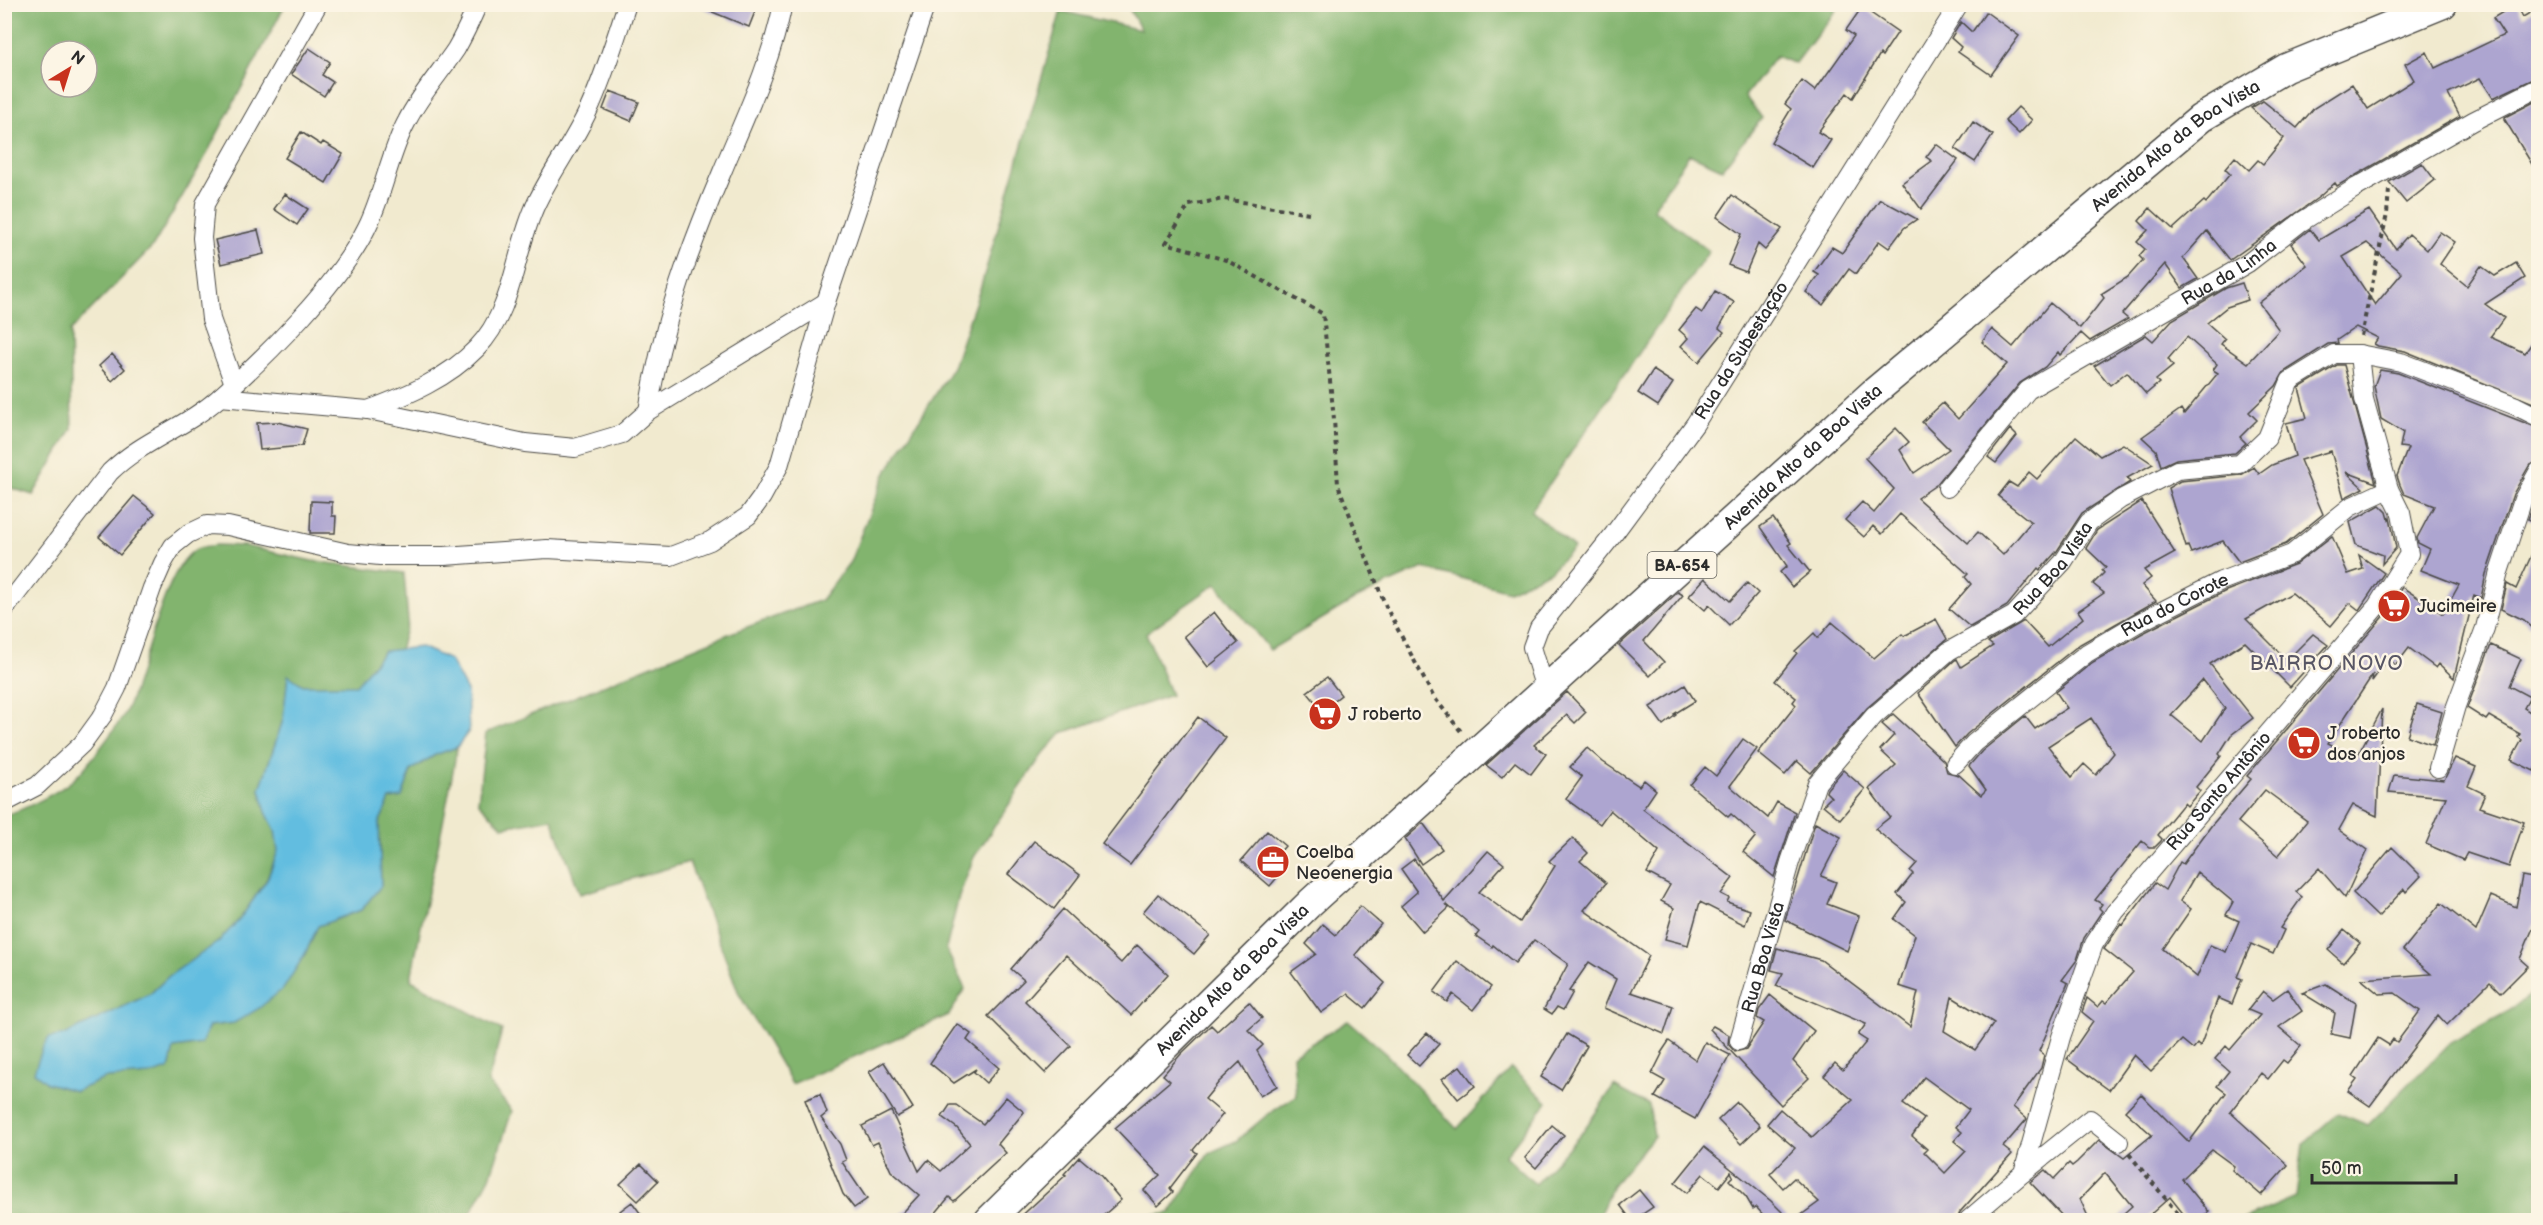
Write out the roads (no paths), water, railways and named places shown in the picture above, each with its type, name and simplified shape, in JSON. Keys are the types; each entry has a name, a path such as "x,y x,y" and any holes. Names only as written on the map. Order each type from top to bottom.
{"main road":[{"name":"Avenida Alto da Boa Vista","path":"989,1221 1311,902 1478,753 1545,689 1873,393 2201,118 2286,68 2443,4"}],"street":[{"path":"234,384 211,319 202,238 205,204 318,4"},
{"path":"4,610 110,472 128,455 191,420 220,397 292,327 349,256 367,227 407,120 456,48 478,4"},
{"path":"368,410 418,391 459,364 478,347 492,328 503,307 518,252 537,202 587,113 603,77 627,4"},
{"path":"648,411 661,340 677,282 722,171 749,112 773,44 783,4"},
{"path":"4,802 37,786 82,744 103,715 117,688 163,563 173,546 188,534 207,525 228,526 348,553 380,556 444,556 547,549 671,556 719,536 748,516 762,497 779,466 826,302 926,4"},
{"name":"Rua da Subestação","path":"1545,689 1532,647 1539,627 1613,535 1695,424 1959,4"},
{"name":"Rua da Linha","path":"1947,488 2028,390 2248,263 2301,222 2390,169 2473,121 2538,88"},
{"path":"220,397 368,410 525,443 575,448 622,434 648,411 826,302"},
{"name":"Rua Boa Vista","path":"1739,1041 1790,862 1817,783 1874,716 1949,651 2014,615 2062,562 2089,522 2121,499 2177,470 2240,464 2266,438 2290,381 2334,354 2359,354 2402,362 2516,406 2538,417"},
{"name":"Rua Santo Antônio","path":"2024,1173 2061,1037 2094,944 2115,912 2377,606 2409,554 2401,513 2389,489 2364,399 2359,354"},
{"path":"2438,768 2485,628 2499,572 2523,499 2538,472"},
{"name":"Rua do Corote","path":"1955,764 1974,743 2087,653 2136,624 2220,581 2292,554 2350,507 2389,489"},
{"path":"1968,1221 2090,1119 2119,1142"}],"water":[{"path":"421,647 450,660 467,691 469,731 457,747 435,755 411,770 402,797 390,799 379,823 381,886 361,910 318,926 305,954 284,988 258,1009 234,1023 209,1026 201,1044 174,1048 169,1069 149,1075 106,1078 76,1091 47,1083 34,1072 43,1047 49,1038 64,1035 150,994 169,976 218,942 240,919 267,880 278,851 275,830 266,812 260,789 283,720 288,675 303,685 356,685 384,651"}],"place":[{"name":"Jucimeire","path":"2394,606"},
{"name":"J roberto","path":"1325,714"},
{"name":"J roberto dos anjos","path":"2304,743"},
{"name":"Coelba Neoenergia","path":"1273,862"}],"district":[{"name":"BAIRRO NOVO","path":"2327,663"}]}
